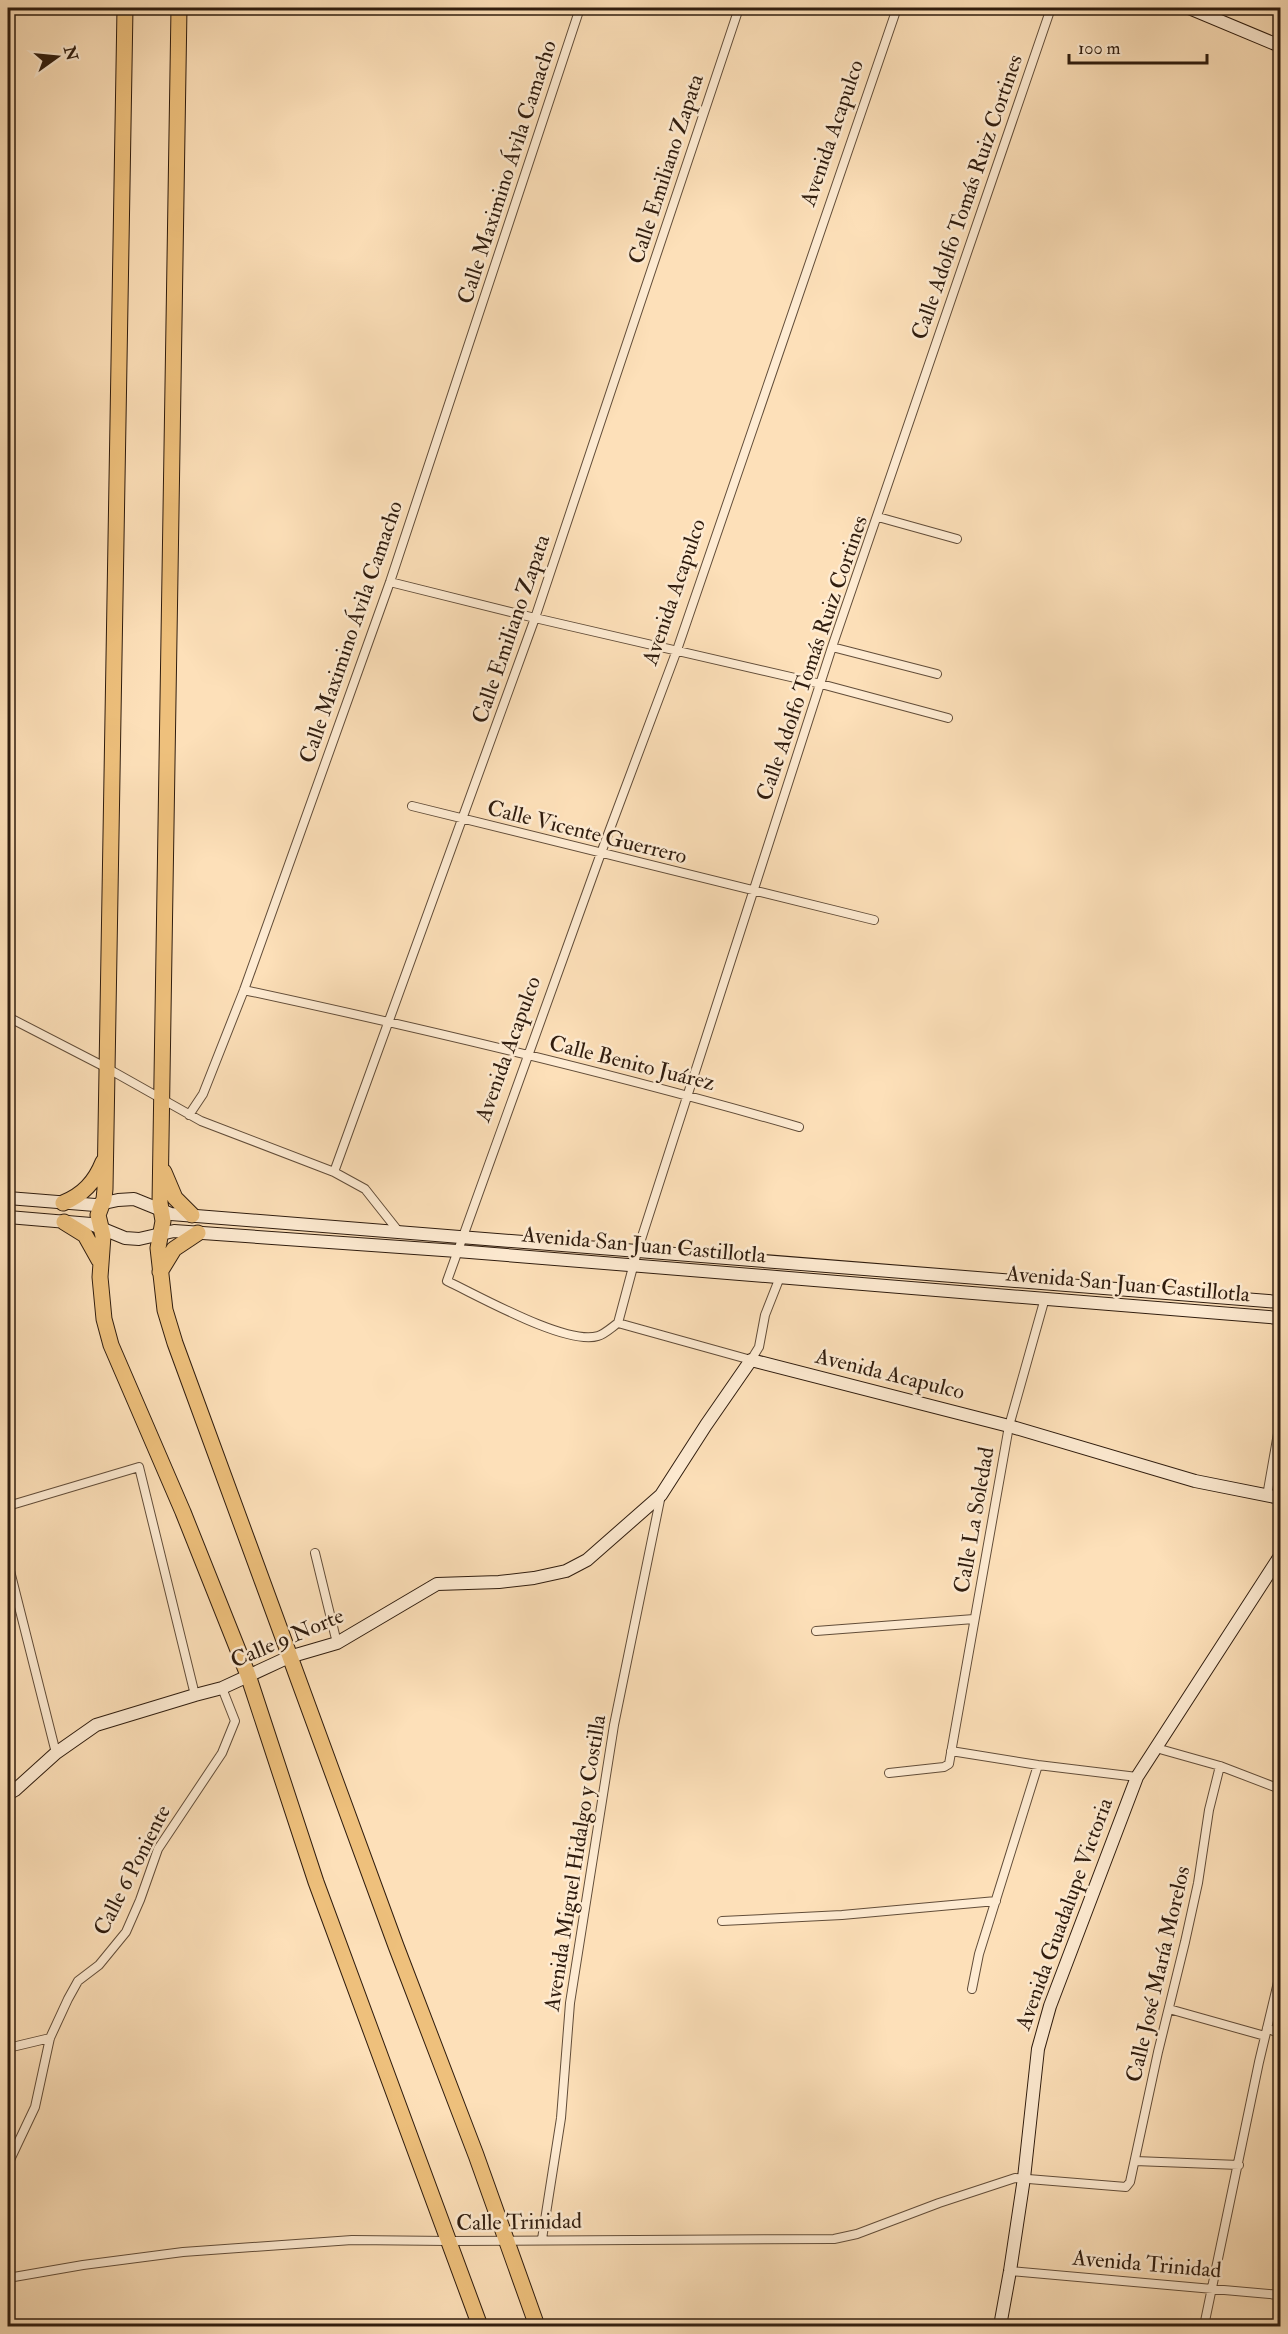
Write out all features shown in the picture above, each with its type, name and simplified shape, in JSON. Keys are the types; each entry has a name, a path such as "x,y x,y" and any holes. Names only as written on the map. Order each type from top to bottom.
{"highway":[{"path":"99,1262 103,1239 98,1215 105,1189 105,1067 125,8"},
{"path":"179,8 161,1211 164,1221 158,1248 165,1310 289,1657 537,2326"},
{"path":"162,1154 164,1173 171,1191 192,1215"},
{"path":"63,1203 77,1197 89,1186 104,1160"},
{"path":"64,1222 85,1235 94,1247 99,1262 104,1319 111,1345 183,1512 248,1675 320,1893 480,2326"},
{"path":"160,1272 174,1249 198,1233"}],"main road":[{"path":"1189,8 1281,46"},
{"name":"Avenida San Juan Castillotla","path":"8,1198 102,1204 134,1199 168,1213 1281,1302"},
{"name":"Avenida San Juan Castillotla","path":"8,1217 91,1224 119,1237 132,1239 160,1233 198,1233 457,1251 1281,1318"},
{"name":"Calle 9 Norte","path":"8,1794 56,1753 96,1725 222,1689 289,1657 337,1643 437,1584 516,1581 566,1571 587,1560 662,1495 751,1360"},
{"name":"Avenida Acapulco","path":"751,1360 1009,1426 1195,1481 1281,1498"},
{"name":"Avenida Guadalupe Victoria","path":"1000,2326 1011,2271 1024,2178 1038,2049 1050,2006 1137,1777 1281,1556"}],"street":[{"name":"Calle Maximino Ávila Camacho","path":"189,1114 203,1094 244,990 390,582 580,8"},
{"name":"Calle Emiliano Zapata","path":"334,1172 535,618 739,8"},
{"name":"Avenida Acapulco","path":"751,1360 618,1323 599,1336 579,1337 554,1332 447,1281 601,853 677,650 897,8"},
{"name":"Calle Adolfo Tomás Ruiz Cortines","path":"618,1323 637,1252 832,647 1051,8"},
{"path":"878,517 957,539"},
{"path":"390,582 821,684 948,718"},
{"path":"832,647 937,674"},
{"name":"Calle Vicente Guerrero","path":"412,806 874,920"},
{"name":"Calle Benito Juárez","path":"244,990 388,1021 688,1095 799,1127"},
{"path":"8,1017 189,1114 334,1172 364,1189 399,1232"},
{"path":"751,1360 759,1347 765,1315 780,1277"},
{"name":"Calle La Soledad","path":"951,1751 1009,1426 1045,1298"},
{"path":"1267,1496 1281,1422"},
{"path":"8,1506 139,1467 195,1695"},
{"name":"Avenida Miguel Hidalgo y Costilla","path":"542,2239 561,2118 570,2003 614,1725 662,1495"},
{"path":"315,1552 337,1643"},
{"path":"8,1563 56,1753"},
{"path":"816,1631 974,1619"},
{"name":"Calle 6 Poniente","path":"8,2164 35,2107 50,2038 78,1981 99,1965 126,1932 158,1849 222,1753 235,1721 222,1689"},
{"path":"1156,1748 1220,1766 1281,1789"},
{"path":"889,1773 944,1767 949,1764 951,1751 1038,1765 1137,1777"},
{"path":"972,1989 979,1954 1038,1765"},
{"name":"Calle José María Morelos","path":"1126,2187 1130,2182 1135,2161 1198,1883 1209,1810 1220,1766"},
{"path":"722,1921 842,1915 996,1901"},
{"path":"1204,2326 1266,2032 1281,1974"},
{"path":"1169,2009 1281,2034"},
{"path":"8,2048 50,2038"},
{"path":"1135,2161 1239,2165"},
{"name":"Calle Trinidad","path":"8,2278 83,2265 183,2252 352,2240 834,2239 857,2234 1000,2181 1024,2178 1126,2187"},
{"name":"Avenida Trinidad","path":"1011,2271 1281,2295"}]}
